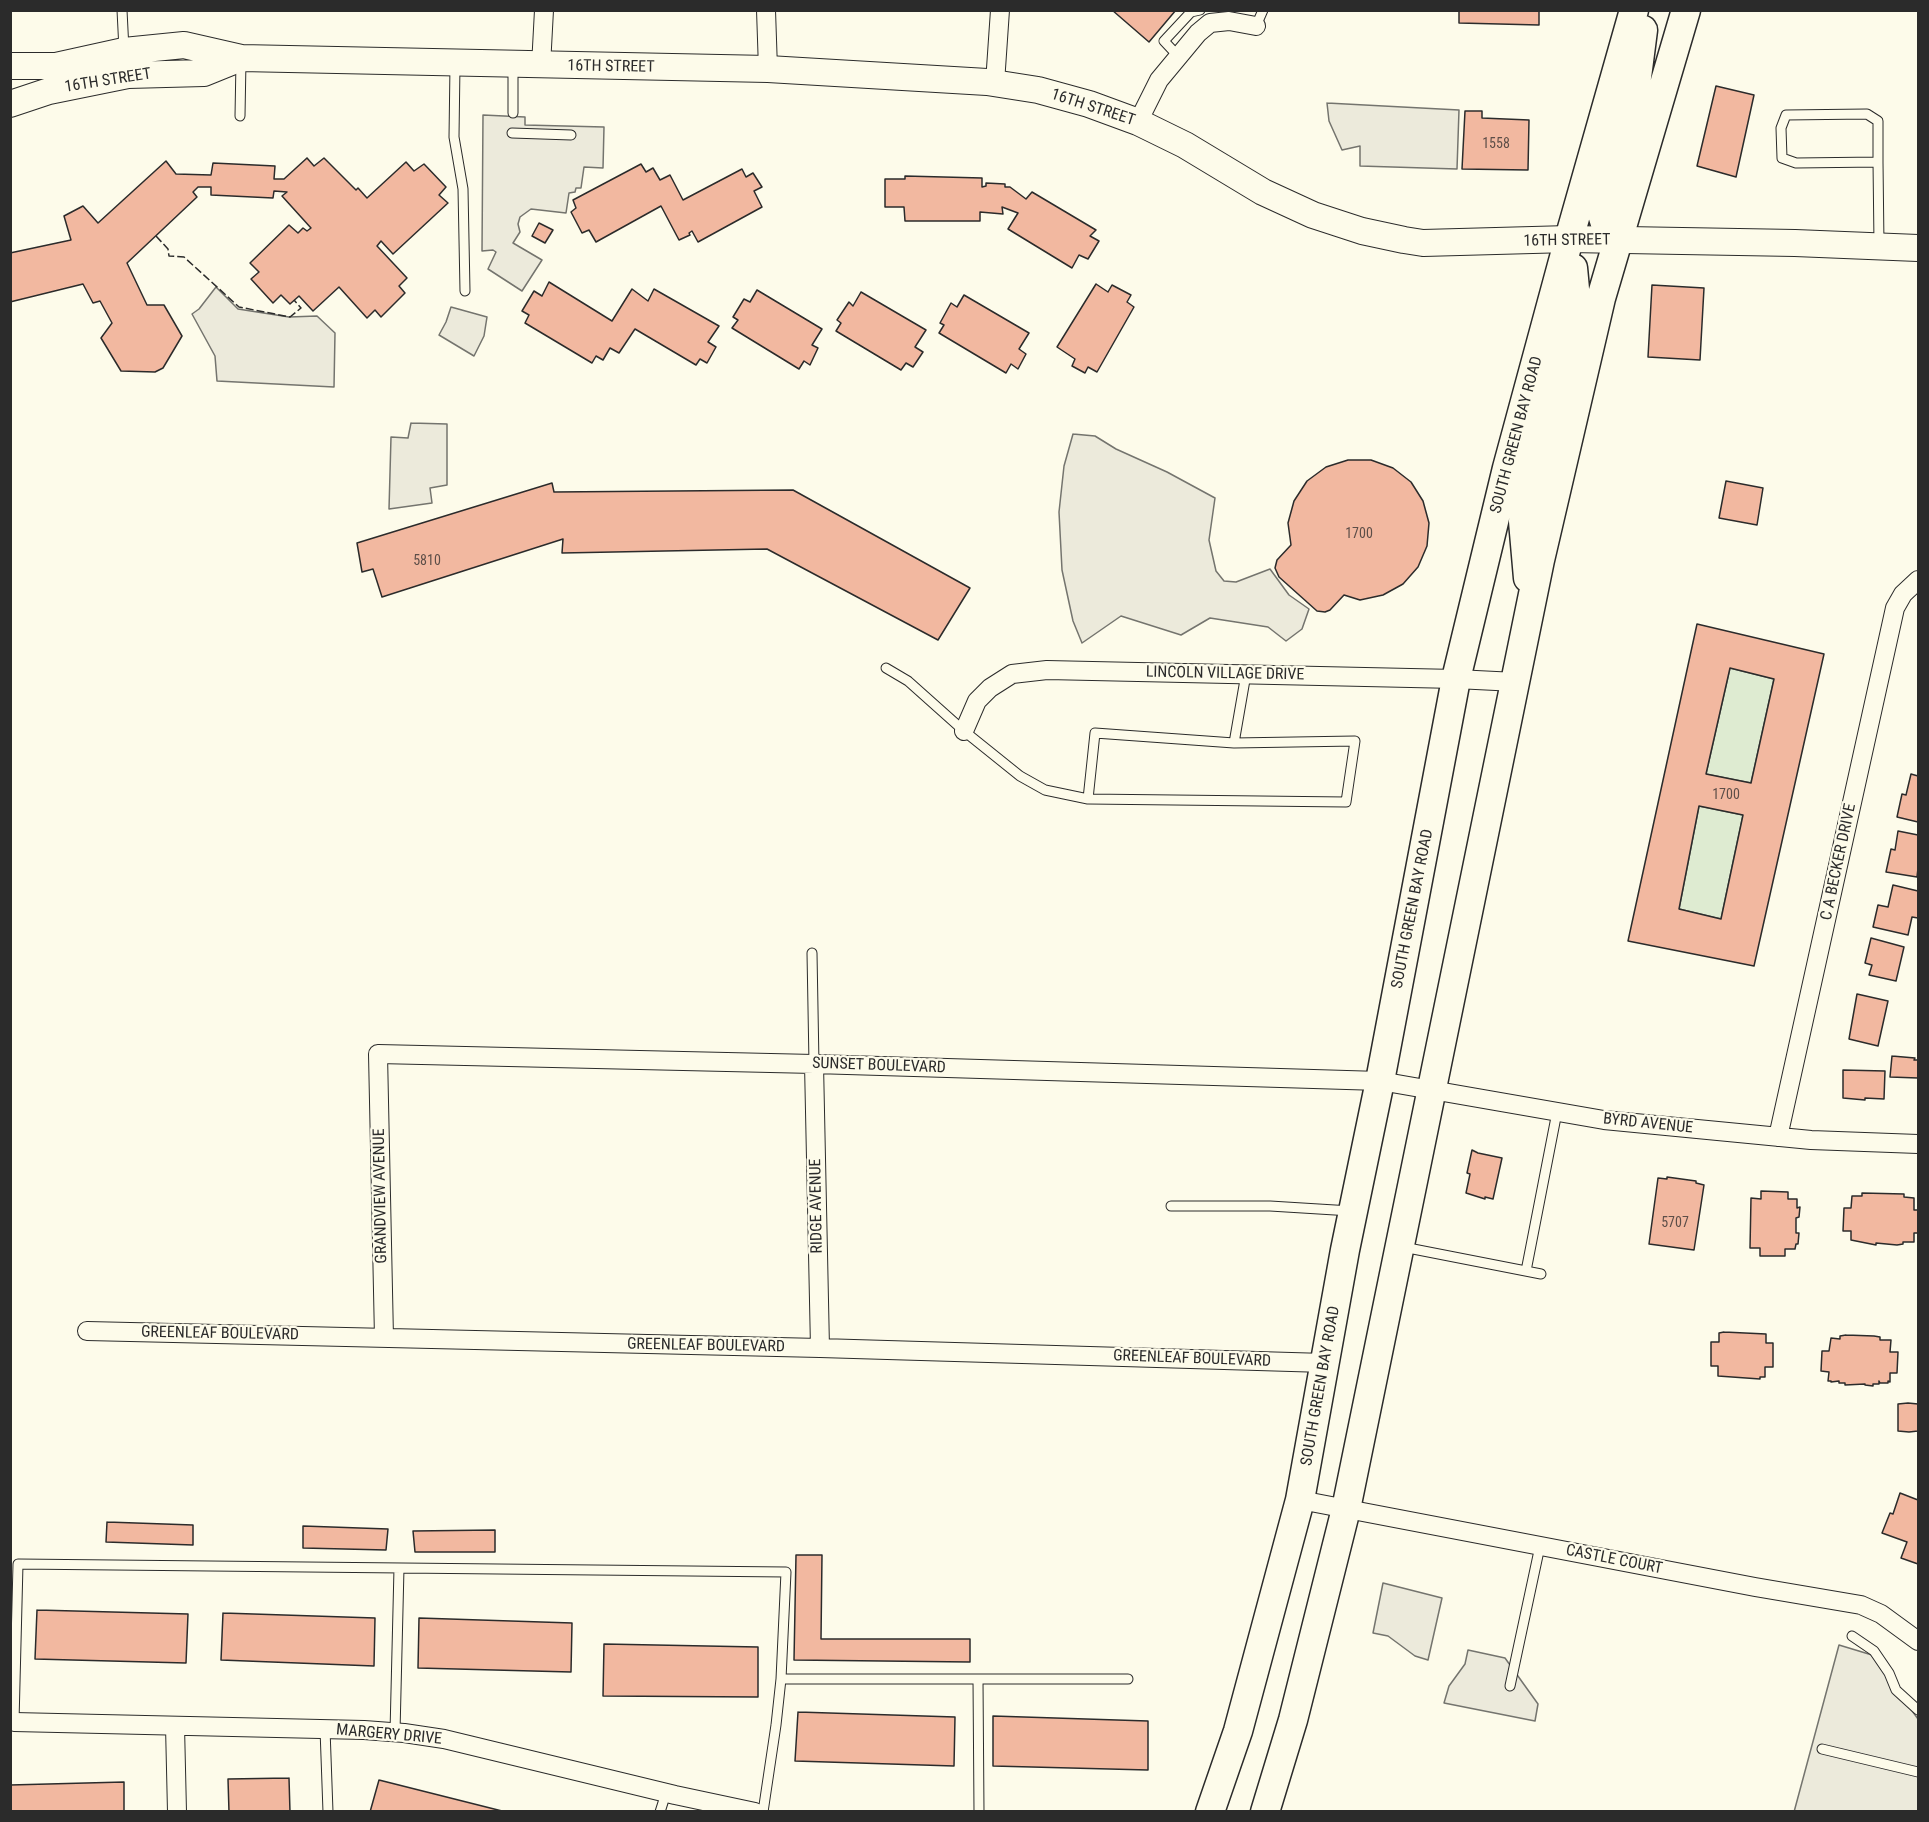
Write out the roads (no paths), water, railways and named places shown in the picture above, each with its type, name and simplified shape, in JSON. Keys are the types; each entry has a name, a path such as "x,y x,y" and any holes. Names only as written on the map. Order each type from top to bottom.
{"main road":[{"name":"SOUTH GREEN BAY ROAD","path":"1210,1812 1238,1731 1300,1500 1456,679 1507,468 1634,10"},
{"path":"1618,240 1606,228 1602,214 1603,197 1636,85 1644,10"},
{"path":"1265,1812 1293,1720 1346,1509 1531,607 1601,298 1686,10"},
{"path":"1531,607 1523,521 1575,289 1569,239"}],"street":[{"path":"541,66 544,10"},
{"path":"765,10 768,69"},
{"path":"996,83 1000,10"},
{"path":"1138,122 1160,80 1198,33 1210,23 1259,18"},
{"name":"16TH STREET","path":"10,66 56,66 124,51 184,45 242,58 768,69 996,83 1089,104 1138,122 1185,145 1263,192 1313,215 1362,231 1423,243 1569,239 1918,248"},
{"name":"16TH STREET","path":"10,105 49,91 128,75 204,73 242,58"},
{"name":"C A BECKER DRIVE","path":"1778,1137 1895,608 1913,585"},
{"name":"LINCOLN VILLAGE DRIVE","path":"964,731 977,701 990,688 1012,674 1047,670 1516,682"},
{"name":"SUNSET BOULEVARD","path":"378,1054 1380,1081"},
{"name":"GRANDVIEW AVENUE","path":"378,1054 384,1338"},
{"name":"RIDGE AVENUE","path":"814,1064 820,1348"},
{"name":"BYRD AVENUE","path":"1380,1081 1604,1120 1811,1140 1918,1144"},
{"name":"GREENLEAF BOULEVARD","path":"87,1331 820,1348 1325,1363"},
{"name":"CASTLE COURT","path":"1300,1500 1861,1605 1881,1614 1918,1641"},
{"name":"MARGERY DRIVE","path":"14,1722 395,1732 444,1739 666,1793 755,1812"},
{"path":"176,1726 177,1812"}],"lane":[{"path":"122,10 124,51"},
{"path":"1179,57 1164,41 1191,12 1200,10"},
{"path":"240,116 242,58"},
{"path":"455,63 454,137 463,189 465,291"},
{"path":"513,65 513,113"},
{"path":"1878,162 1796,164 1782,158 1781,128 1786,115 1867,114 1878,121 1879,247"},
{"path":"512,133 571,135"},
{"path":"886,668 908,681 964,731 1020,776 1045,790 1088,799 1346,802 1355,741 1234,743 1095,733 1088,799"},
{"path":"1234,743 1246,674"},
{"path":"812,953 814,1064"},
{"path":"1526,1271 1557,1112"},
{"path":"1171,1206 1270,1206 1353,1212"},
{"path":"1401,1246 1541,1274"},
{"path":"1510,1686 1540,1546"},
{"path":"14,1722 18,1564 786,1572 781,1679 763,1812"},
{"path":"395,1732 399,1568"},
{"path":"1852,1636 1874,1651 1889,1673 1896,1690 1918,1710"},
{"path":"781,1679 1128,1679"},
{"path":"978,1680 979,1812"},
{"path":"326,1729 328,1812"},
{"path":"1822,1749 1918,1772"},
{"path":"660,1812 666,1793"}]}
